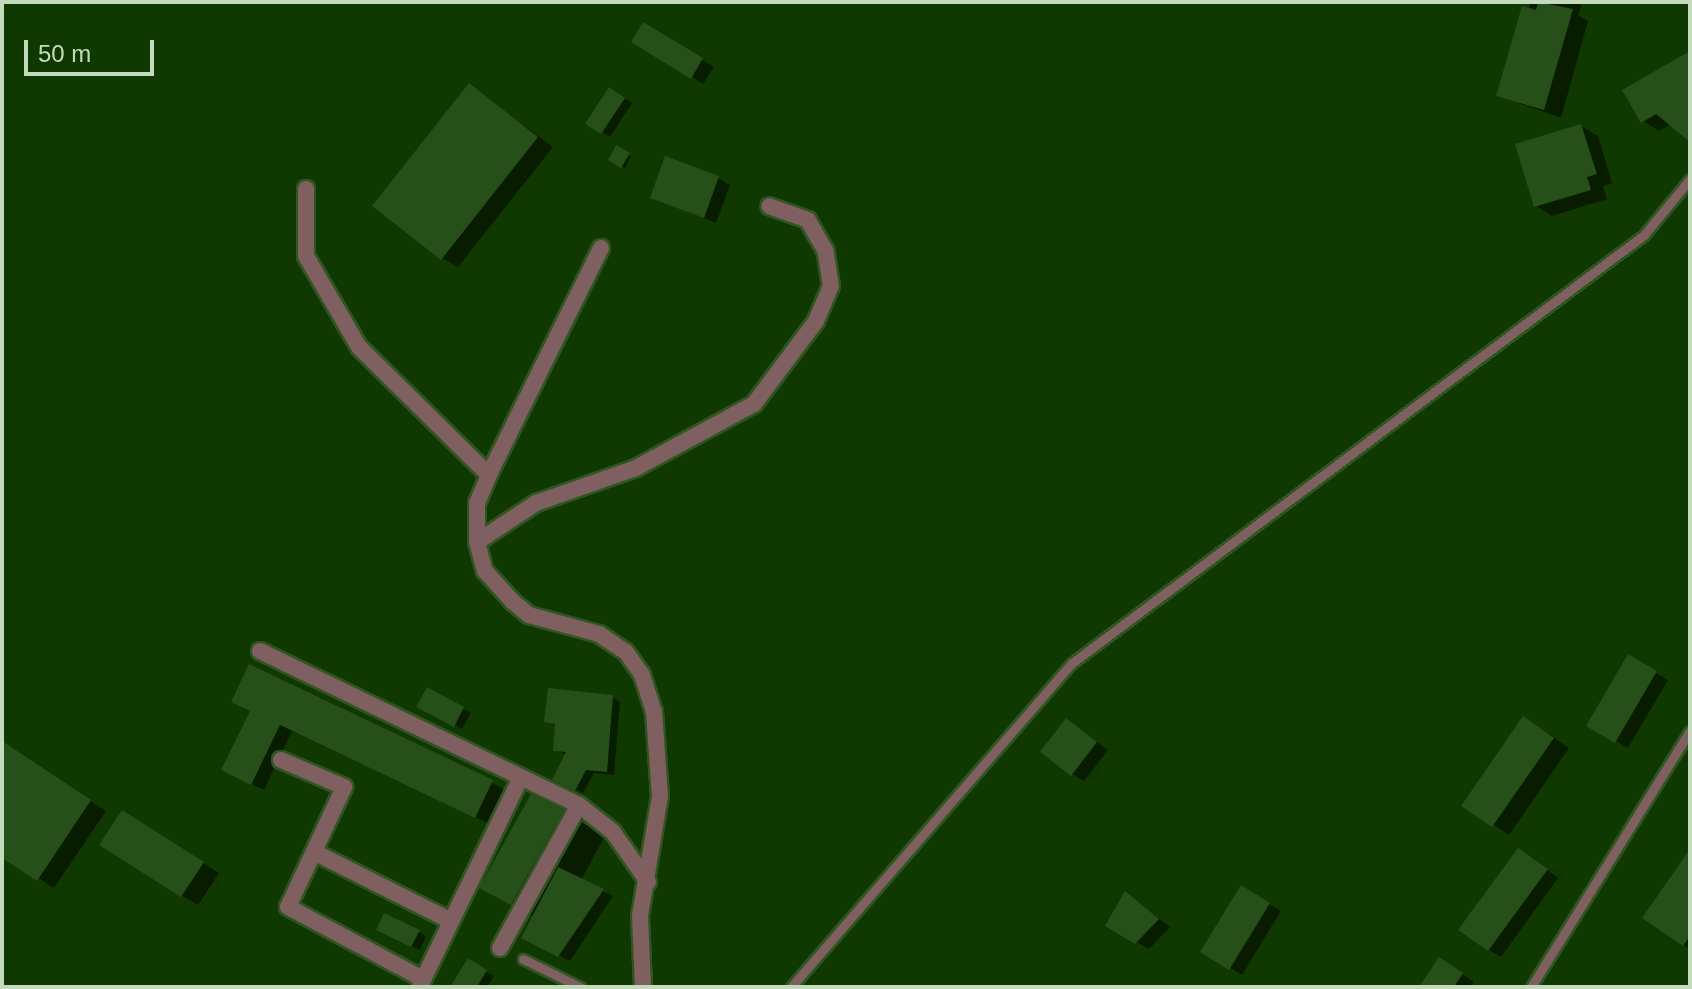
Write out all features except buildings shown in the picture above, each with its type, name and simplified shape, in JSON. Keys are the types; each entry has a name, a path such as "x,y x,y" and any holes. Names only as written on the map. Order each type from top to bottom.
{"street":[{"path":"306,189 306,256 359,347 489,475"},
{"path":"477,542 536,503 636,468 754,404 816,321 831,286 825,250 808,220 769,206"},
{"path":"601,248 477,503 477,542 485,571 529,615 599,634 626,652 642,675 660,751 648,882 640,916 643,987"},
{"path":"260,651 579,805 613,832 648,882"},
{"path":"281,760 344,787 288,907 421,983 521,777"},
{"path":"500,948 579,805"},
{"path":"314,852 451,921"}],"lane":[{"path":"791,987 1072,663 1644,235 1690,179"},
{"path":"1531,987 1690,731"},
{"path":"523,959 580,987"}]}
